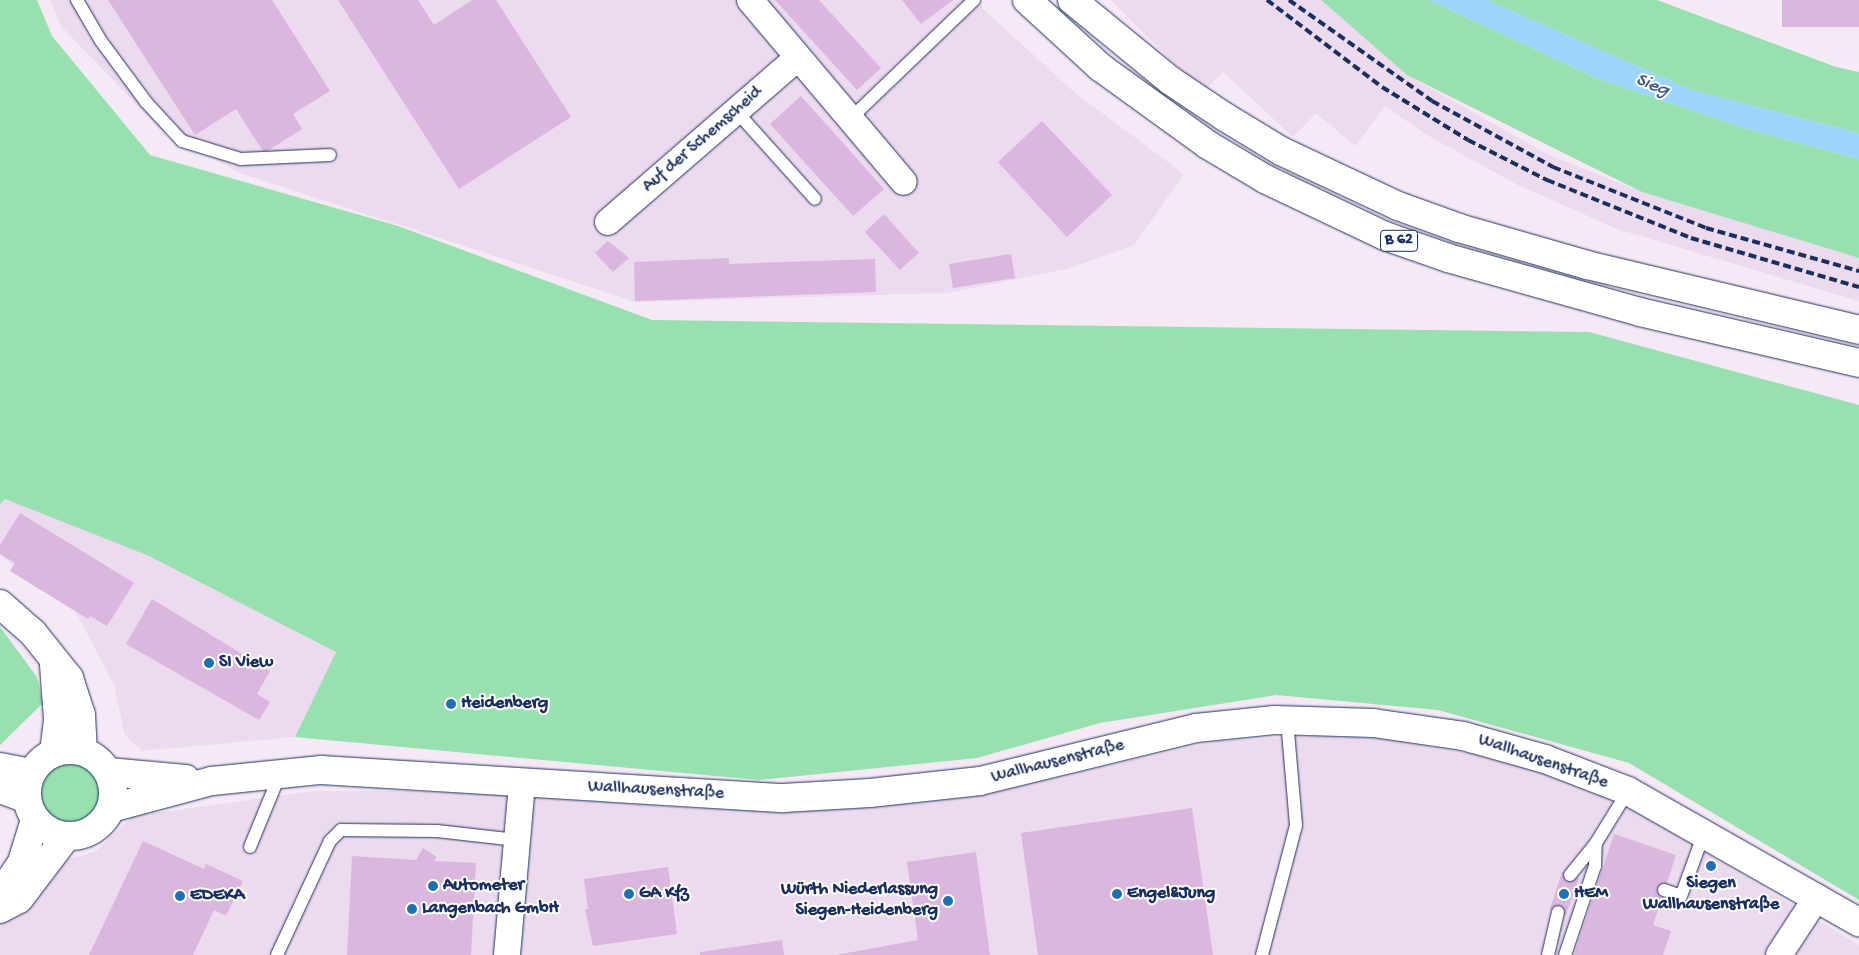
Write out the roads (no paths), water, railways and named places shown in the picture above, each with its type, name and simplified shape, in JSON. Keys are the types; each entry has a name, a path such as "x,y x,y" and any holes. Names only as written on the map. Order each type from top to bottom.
{"main road":[{"name":"B 62","path":"1027,0 1100,66 1152,107 1224,154 1324,209 1430,252 1512,278 1640,312 1859,363"},
{"name":"B 62","path":"1072,0 1171,81 1225,117 1289,155 1398,206 1458,228 1586,265 1847,327"},
{"path":"0,604 33,633 54,662 69,678 81,715 83,752"},
{"path":"54,662 58,719 54,753"},
{"name":"Wallhausenstraße","path":"111,808 212,781 281,772 320,770 783,798 870,793 980,781 1196,728 1287,720 1373,723 1463,736 1545,759 1628,791 1859,922"},
{"path":"0,895 22,862 31,810 32,772 54,753 83,752 108,772 114,790 111,808 104,821 90,832 66,837 48,831 31,810"},
{"name":"Wallhausenstraße","path":"108,772 212,781"},
{"path":"0,909 19,900 66,837"}],"street":[{"path":"750,0 797,58 904,182"},
{"name":"Auf der Schemscheid","path":"608,222 797,58"},
{"path":"0,766 32,772"},
{"path":"507,955 522,783"},
{"path":"0,790 31,810"},
{"path":"1780,955 1817,897"}],"lane":[{"path":"77,0 101,41 146,102 182,141 241,159 330,155"},
{"path":"850,119 974,0"},
{"path":"736,111 815,199"},
{"path":"1262,955 1296,825 1287,720"},
{"path":"250,848 281,772"},
{"path":"1570,875 1596,843 1628,791"},
{"path":"277,955 330,841 340,830 437,831 516,840"},
{"path":"1664,890 1680,896 1704,833"},
{"path":"1565,955 1582,901 1599,867 1596,843"},
{"path":"1548,955 1558,912"}],"water":[{"name":"Sieg","path":"1429,0 1487,0 1691,90 1859,133 1859,159 1747,129 1596,78"}],"railway":[{"path":"1267,0 1382,87 1468,140 1547,180 1691,238 1859,287"},
{"path":"1289,0 1432,101 1553,167 1706,228 1859,271"}],"place":[{"name":"SI View","path":"209,663"},
{"name":"Heidenberg","path":"451,704"},
{"name":"Siegen Wallhausenstraße","path":"1711,866"},
{"name":"Autometer","path":"433,886"},
{"name":"GA Kfz","path":"629,894"},
{"name":"Engel&Jung","path":"1117,894"},
{"name":"HEM","path":"1564,894"},
{"name":"EDEKA","path":"180,896"},
{"name":"Würth Niederlassung Siegen-Heidenberg","path":"948,901"},
{"name":"Langenbach GmbH","path":"412,909"}]}
